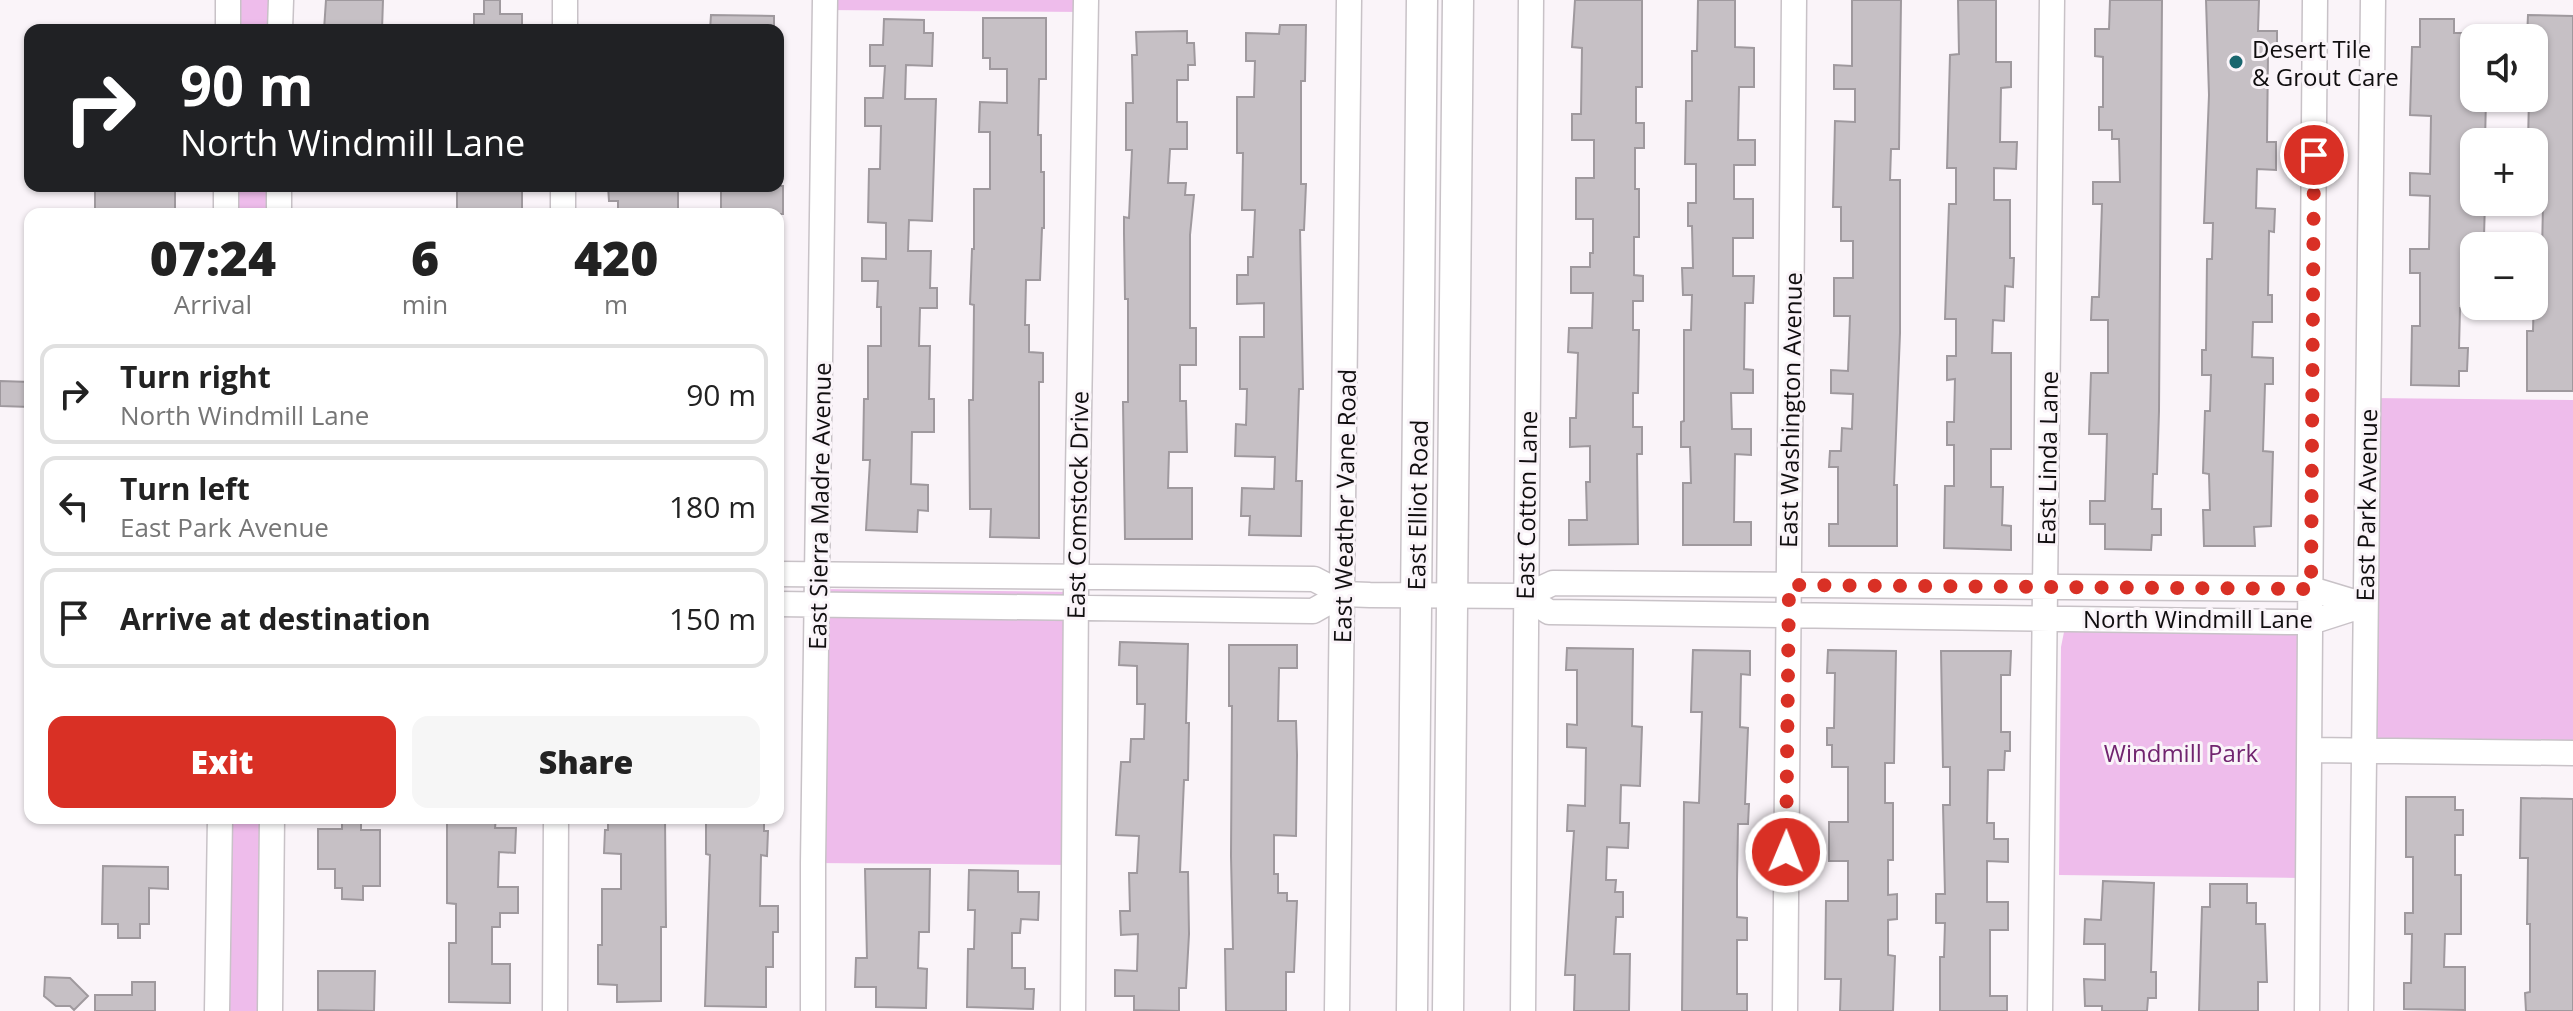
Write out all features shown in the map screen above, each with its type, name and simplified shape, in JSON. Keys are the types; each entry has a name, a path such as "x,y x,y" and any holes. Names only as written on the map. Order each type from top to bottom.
{"main road":[{"name":"East Elliot Road","path":"1422,0 1434,595 1448,1011"},
{"name":"East Elliot Road","path":"1412,1011 1434,595 1458,0"}],"street":[{"path":"228,0 228,24"},
{"path":"280,24 281,0"},
{"path":"565,0 565,24"},
{"name":"East Sierra Madre Avenue","path":"813,1011 825,0"},
{"name":"East Comstock Drive","path":"1073,1011 1076,577 1086,0"},
{"name":"East Weather Vane Road","path":"1337,1011 1349,0"},
{"name":"East Cotton Lane","path":"1523,1011 1531,0"},
{"name":"East Washington Avenue","path":"1785,1011 1794,0"},
{"name":"East Linda Lane","path":"2040,1011 2052,0"},
{"path":"2307,1011 2315,0"},
{"name":"East Park Avenue","path":"2361,1011 2373,0"},
{"path":"784,574 1314,579 1343,594"},
{"name":"North Windmill Lane","path":"1343,594 1525,596 1553,583 2311,589 2364,605"},
{"path":"784,604 1313,611 1343,594"},
{"name":"North Windmill Lane","path":"1525,596 1549,612 2311,622 2364,605"},
{"path":"2310,750 2573,753"},
{"path":"217,1011 220,824"},
{"path":"270,1011 272,824"},
{"path":"555,1011 556,824"}],"green space":[{"path":"235,0 274,0 273,24 235,24"},
{"path":"825,0 1086,0 1086,12 825,10"},
{"path":"234,192 271,192 271,208 233,208"},
{"path":"2369,398 2573,400 2573,753 2363,750"},
{"path":"818,589 1076,592 1074,865 813,863"},
{"name":"Windmill Park","path":"2072,626 2289,627 2300,635 2301,878 2059,875 2061,647 2064,632"},
{"path":"226,824 266,824 264,1011 224,1011"}],"building":[{"path":"326,0 383,0 382,24 324,24"},
{"path":"484,0 500,0 500,14 522,14 522,24 474,24 474,14 484,14"},
{"path":"1575,0 1642,0 1642,87 1636,87 1636,123 1644,123 1644,148 1635,148 1639,237 1634,237 1634,275 1643,276 1643,301 1633,301 1633,330 1639,330 1638,393 1633,393 1633,427 1642,427 1642,454 1637,454 1638,544 1569,545 1569,520 1587,520 1586,482 1590,482 1590,446 1570,447 1570,418 1576,418 1578,353 1568,352 1569,328 1592,328 1593,293 1571,293 1571,267 1590,267 1590,253 1593,253 1593,219 1576,219 1576,178 1594,178 1594,140 1572,140 1572,114 1581,114 1582,48 1572,47"},
{"path":"1698,0 1735,0 1735,47 1754,48 1754,87 1739,87 1738,140 1755,140 1755,165 1734,165 1734,199 1753,199 1753,238 1733,238 1733,276 1754,276 1753,303 1745,303 1744,369 1753,370 1753,393 1731,393 1732,429 1751,429 1751,455 1735,454 1734,522 1751,522 1751,545 1683,545 1683,483 1691,483 1690,447 1681,447 1684,330 1691,330 1692,295 1683,295 1682,268 1693,268 1688,203 1696,203 1696,164 1685,164 1686,101 1692,101 1692,51 1697,51"},
{"path":"1852,0 1901,0 1899,149 1891,149 1890,180 1900,180 1900,333 1894,485 1897,485 1897,546 1829,546 1829,524 1838,524 1838,467 1829,467 1830,451 1841,451 1842,428 1852,429 1853,394 1831,393 1831,370 1848,371 1850,316 1834,316 1834,278 1853,278 1853,241 1841,241 1841,207 1833,207 1835,121 1855,122 1855,89 1834,89 1834,65 1852,66"},
{"path":"1958,0 1996,0 1996,62 2011,62 2011,87 2001,88 2000,142 2017,142 2016,169 1994,168 1994,200 2010,200 2013,287 2005,286 2004,321 1993,320 1992,353 2011,353 2011,449 1991,449 1991,487 2003,487 2002,525 2011,526 2011,550 1944,548 1945,486 1954,486 1954,445 1947,445 1947,422 1954,422 1955,379 1947,380 1947,356 1956,356 1956,319 1945,319 1949,204 1956,204 1956,168 1947,168 1950,55 1959,54"},
{"path":"2110,0 2162,0 2159,411 2157,474 2153,474 2152,509 2161,509 2161,535 2152,535 2151,550 2105,549 2105,524 2090,524 2090,501 2105,501 2107,434 2089,434 2091,373 2108,373 2108,320 2091,320 2092,297 2099,297 2102,204 2093,204 2093,182 2120,182 2119,139 2112,139 2112,130 2099,130 2099,107 2103,107 2103,57 2095,56 2095,29 2109,29"},
{"path":"2206,0 2259,0 2258,31 2277,31 2277,54 2268,54 2267,142 2276,142 2276,170 2257,169 2256,208 2275,209 2274,232 2269,231 2268,295 2272,295 2272,322 2253,322 2252,357 2273,358 2273,384 2265,384 2263,451 2273,452 2271,526 2254,527 2255,546 2204,546 2203,510 2210,510 2209,474 2203,473 2205,411 2210,411 2211,375 2202,375 2202,350 2206,350 2207,259 2212,259 2213,223 2204,223 2209,95"},
{"path":"711,15 774,16 774,24 710,24"},
{"path":"2528,15 2573,16 2573,391 2527,391 2527,331 2533,331 2533,320 2548,320 2548,232 2542,232 2543,216 2548,216 2548,128 2528,128 2529,112 2548,112 2548,24 2528,24"},
{"path":"983,18 1046,18 1046,79 1039,79 1038,135 1041,135 1041,172 1044,172 1044,228 1040,280 1026,280 1025,325 1029,325 1029,352 1043,353 1043,382 1039,382 1039,538 990,537 991,509 970,509 969,400 973,400 974,305 970,304 974,189 990,189 990,132 979,132 980,102 1007,103 1007,69 990,69 990,58 983,58"},
{"path":"884,19 924,20 924,33 933,33 932,66 906,65 905,99 936,99 932,221 909,220 908,251 931,251 930,288 937,288 937,308 920,308 919,346 930,346 929,399 934,399 934,432 912,432 911,484 928,485 928,511 918,510 917,532 866,530 870,460 863,460 864,399 868,399 868,346 881,346 881,307 877,307 878,281 862,281 862,258 886,259 886,223 868,222 869,169 880,169 881,126 865,126 865,98 883,98 885,66 870,66 870,45 883,45"},
{"path":"2420,19 2454,19 2454,33 2460,33 2460,112 2486,112 2485,128 2460,128 2460,216 2485,216 2484,232 2460,232 2459,348 2468,348 2467,371 2459,371 2459,386 2411,385 2412,326 2420,326 2420,273 2410,273 2410,249 2429,249 2430,196 2410,195 2410,173 2430,174 2431,116 2410,115 2412,47 2420,47"},
{"path":"1280,25 1306,25 1305,81 1301,81 1301,184 1306,184 1304,230 1300,230 1303,389 1299,389 1296,481 1302,481 1301,536 1249,535 1250,516 1241,516 1242,488 1274,489 1275,457 1235,456 1236,424 1246,425 1247,389 1240,389 1240,337 1264,337 1264,303 1237,304 1237,275 1248,275 1248,257 1253,257 1255,210 1242,210 1243,153 1237,153 1237,97 1254,97 1255,61 1246,61 1246,33 1279,34"},
{"path":"1187,31 1187,43 1194,43 1195,65 1188,65 1188,80 1177,80 1177,122 1187,122 1187,149 1170,149 1168,183 1186,183 1185,195 1194,195 1190,235 1190,328 1196,328 1196,365 1180,365 1180,401 1186,401 1187,452 1169,452 1168,488 1192,488 1192,539 1125,539 1123,402 1128,402 1128,299 1125,299 1124,217 1129,218 1132,150 1126,150 1126,103 1133,103 1132,55 1137,55 1136,32"},
{"path":"95,192 175,192 175,208 95,208"},
{"path":"457,192 522,192 522,208 457,208"},
{"path":"608,192 678,192 678,208 618,208 618,201 609,201"},
{"path":"721,192 783,192 783,208 721,208"},
{"path":"0,381 24,382 24,407 0,406"},
{"path":"1120,642 1188,644 1188,780 1184,780 1180,872 1188,872 1189,934 1186,988 1179,988 1179,1011 1134,1010 1134,996 1115,996 1115,970 1137,971 1138,934 1121,935 1120,911 1130,911 1129,873 1137,873 1139,836 1116,835 1121,762 1130,762 1131,739 1144,739 1145,704 1137,704 1137,666 1119,665"},
{"path":"1229,645 1297,645 1297,668 1279,668 1278,721 1296,721 1297,755 1296,836 1274,835 1274,874 1278,874 1278,893 1287,893 1287,901 1297,901 1294,972 1286,972 1286,1011 1226,1011 1225,949 1233,949"},
{"path":"1567,648 1633,649 1632,726 1642,727 1640,786 1621,785 1620,823 1629,823 1628,848 1607,847 1606,880 1616,880 1615,892 1623,892 1623,917 1616,917 1614,954 1630,954 1629,1011 1574,1011 1575,975 1565,975 1574,831 1567,831 1568,805 1585,806 1586,748 1567,747 1567,724 1577,725 1577,670 1566,670"},
{"path":"1693,650 1750,651 1750,675 1741,674 1740,727 1748,728 1745,804 1749,804 1748,824 1738,824 1737,880 1737,917 1747,918 1747,940 1737,940 1737,994 1747,994 1747,1011 1682,1011 1684,802 1699,803 1702,712 1691,712"},
{"path":"1828,650 1896,651 1894,763 1885,763 1885,803 1893,803 1893,860 1888,860 1888,895 1897,894 1897,919 1888,920 1888,955 1895,956 1893,1011 1840,1011 1841,979 1825,979 1826,901 1848,901 1848,861 1829,861 1829,822 1848,822 1848,767 1832,767 1832,745 1827,745 1827,728 1834,728 1835,673 1827,673"},
{"path":"1941,651 2011,651 2010,675 2001,675 2001,732 2010,732 2010,751 2005,751 2004,770 1988,770 1987,823 1994,823 1994,839 2008,839 2008,862 1987,861 1987,902 2008,902 2008,930 1990,930 1990,996 2007,996 2007,1011 1940,1011 1940,957 1944,957 1945,923 1936,923 1936,894 1945,894 1943,805 1950,805 1950,767 1943,767"},
{"path":"2406,797 2455,797 2455,810 2463,810 2463,835 2455,835 2455,875 2461,875 2461,934 2445,934 2444,967 2465,967 2465,1010 2404,1009 2404,983 2411,983 2412,934 2405,934 2405,913 2413,913 2413,857 2406,857"},
{"path":"2521,798 2573,799 2573,1011 2526,1011 2525,993 2530,992 2530,924 2527,924 2528,858 2520,858"},
{"path":"342,824 361,824 361,830 380,830 380,886 363,886 363,900 342,899 342,888 335,888 335,869 318,869 318,829 342,829"},
{"path":"447,824 495,824 495,828 516,828 515,853 499,852 498,887 518,887 518,913 500,913 500,927 492,927 492,964 510,964 510,1003 449,1002 449,943 456,943 456,904 447,903"},
{"path":"608,824 665,824 666,927 661,927 661,1001 617,1002 617,985 598,984 602,889 621,889 621,854 604,853 605,830 608,830"},
{"path":"706,824 764,824 764,831 768,831 767,856 761,855 760,906 778,906 778,932 773,932 773,967 766,967 766,1007 705,1006 710,855 706,854"},
{"path":"103,866 168,867 168,889 149,888 149,924 140,924 140,938 118,938 118,924 102,924"},
{"path":"865,869 930,869 929,932 919,932 918,968 927,969 926,1008 876,1007 876,987 855,987 856,958 867,958"},
{"path":"969,870 1018,871 1018,892 1039,892 1038,920 1021,919 1020,933 1012,933 1012,968 1025,968 1025,989 1034,989 1033,1009 967,1007 968,949 974,949 975,910 968,910"},
{"path":"2103,881 2154,883 2151,972 2156,972 2156,998 2148,998 2147,1011 2102,1011 2102,1006 2085,1006 2084,979 2105,980 2105,944 2084,944 2085,919 2101,920"},
{"path":"2210,884 2247,884 2247,903 2256,903 2256,924 2265,924 2267,982 2258,982 2258,1011 2199,1011 2202,907 2210,907"},
{"path":"318,971 375,971 374,1011 318,1010"},
{"path":"45,977 70,978 88,996 74,1010 70,1006 56,1006 44,996"},
{"path":"132,982 155,982 155,1011 95,1011 95,995 132,995"}],"place":[{"name":"Desert Tile & Grout Care","path":"2236,62"}],"route":[{"path":"1786,852 1789,585 2311,589 2314,155"}]}
